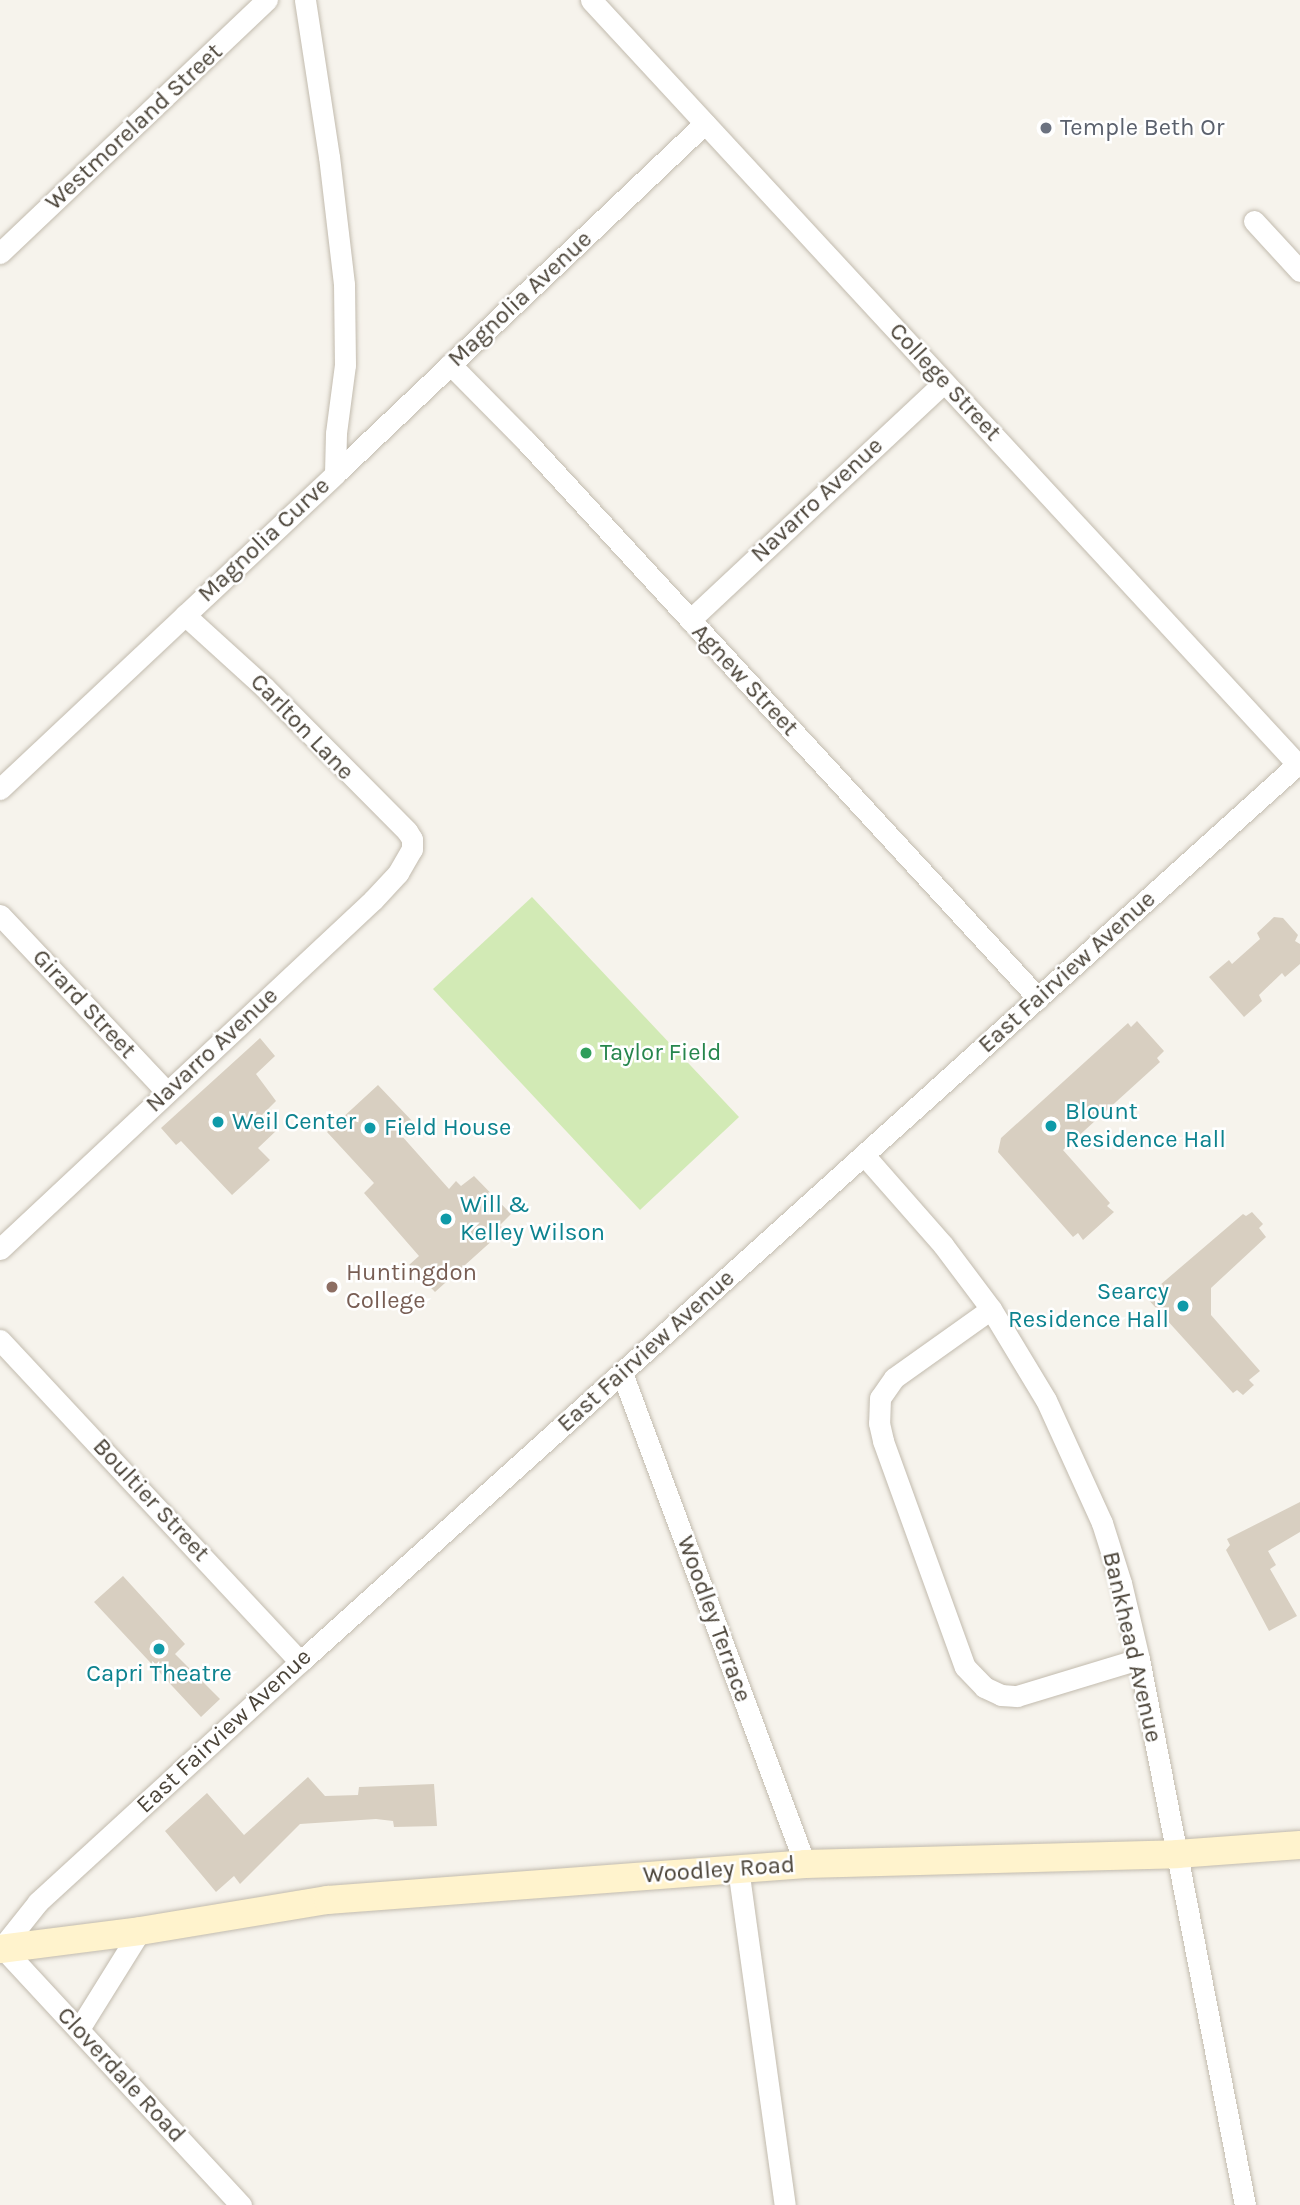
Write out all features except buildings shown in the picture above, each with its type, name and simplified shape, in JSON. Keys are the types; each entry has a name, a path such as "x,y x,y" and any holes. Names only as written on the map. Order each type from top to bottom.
{"main road":[{"name":"Woodley Road","path":"1,1947 141,1931 328,1900 805,1864 1177,1854 1300,1845"}],"street":[{"name":"Westmoreland Street","path":"0,253 267,0"},
{"name":"Magnolia Curve","path":"0,789 335,474 336,433 345,365 344,284 330,157 305,0"},
{"name":"College Street","path":"591,0 1299,764"},
{"name":"Magnolia Avenue","path":"335,474 705,123"},
{"path":"1254,221 1300,271"},
{"name":"Agnew Street","path":"450,364 526,442 1038,998"},
{"name":"Navarro Avenue","path":"690,620 944,382"},
{"name":"Carlton Lane","path":"185,615 264,687 407,831 413,844"},
{"name":"East Fairview Avenue","path":"1,1947 38,1902 300,1662 1299,764"},
{"name":"Navarro Avenue","path":"0,1249 373,900 408,861 413,844"},
{"name":"Girard Street","path":"0,915 167,1092"},
{"name":"Bankhead Avenue","path":"864,1155 943,1245 991,1309 1046,1400 1087,1488 1121,1583 1139,1659 1245,2205"},
{"path":"991,1309 894,1378 880,1398 879,1423 883,1441 965,1667 984,1687 1001,1695 1017,1696 1139,1659"},
{"name":"Boultier Street","path":"0,1340 300,1662"},
{"name":"Woodley Terrace","path":"622,1373 805,1864"},
{"path":"738,1868 785,2205"},
{"path":"79,2029 141,1931"},
{"name":"Cloverdale Road","path":"1,1947 242,2205"}],"green space":[{"name":"Taylor Field","path":"532,897 739,1117 640,1210 433,989"}],"place":[{"name":"Temple Beth Or","path":"1046,128"},
{"name":"Taylor Field","path":"586,1053"},
{"name":"Weil Center","path":"218,1122"},
{"name":"Blount Residence Hall","path":"1051,1126"},
{"name":"Field House","path":"370,1128"},
{"name":"Will & Kelley Wilson","path":"446,1219"},
{"name":"Huntingdon College","path":"332,1287"},
{"name":"Searcy Residence Hall","path":"1183,1306"},
{"name":"Capri Theatre","path":"159,1649"}]}
